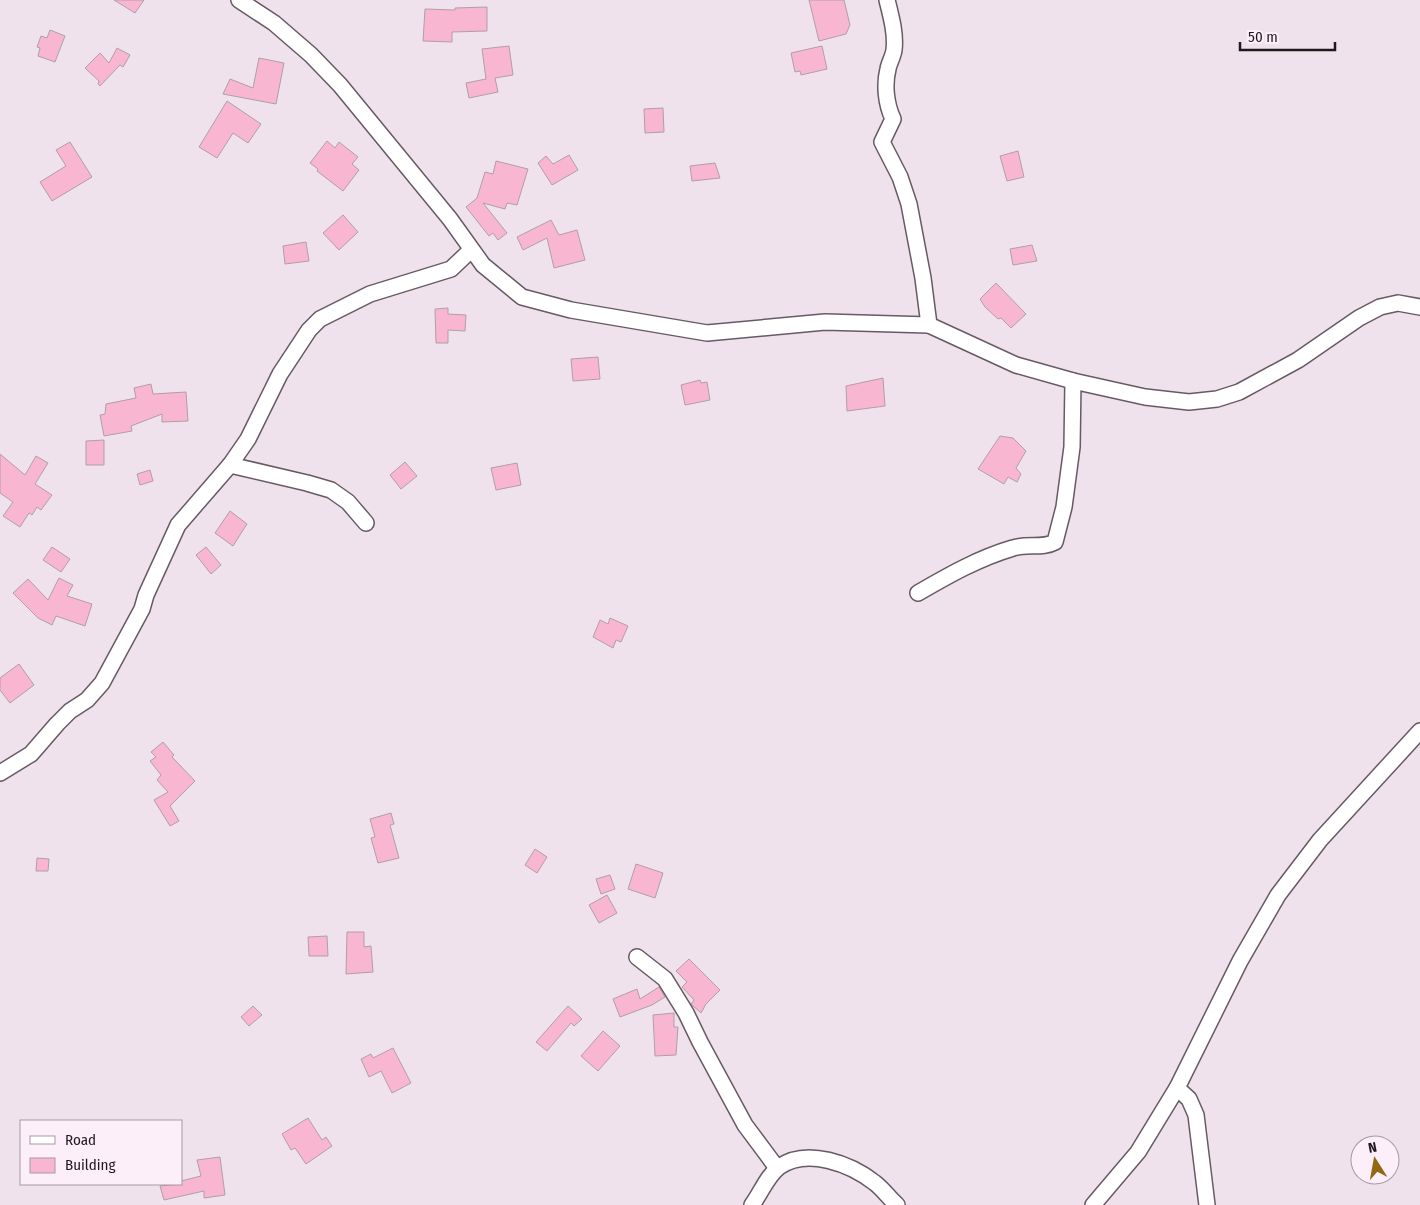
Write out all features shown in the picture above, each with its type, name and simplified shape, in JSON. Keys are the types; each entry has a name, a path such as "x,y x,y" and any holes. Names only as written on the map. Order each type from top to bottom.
{"street":[{"path":"239,0 312,55 340,85 445,212 483,265 522,297 571,310 655,326 707,333 825,322 929,325 1016,365 1073,381 1144,397 1189,402 1217,399 1239,392 1298,360 1359,318 1380,307 1398,303 1420,308"},
{"path":"888,0 893,26 894,50 887,70 887,94 888,107 893,119 882,142 900,177 909,204 923,278 929,325"},
{"path":"0,773 31,754 57,724 87,700 102,683 142,609 146,595 178,525 230,465 248,439 297,346 320,319 370,294 451,269 471,250"},
{"path":"918,593 964,566 992,554 1018,546 1045,547 1055,542 1064,507 1072,447 1073,381"},
{"path":"230,465 307,482 331,490 348,502 366,523"},
{"path":"1093,1205 1138,1152 1177,1088 1240,961 1278,895 1320,840 1420,731"},
{"path":"637,957 665,979 686,1012 700,1042 759,1147 777,1168"},
{"path":"1177,1088 1190,1099 1196,1115 1207,1205"},
{"path":"752,1205 777,1168 786,1163 813,1157 835,1162 860,1172 877,1184 897,1205"}],"building":[{"path":"114,0 144,0 135,13"},
{"path":"809,0 844,0 850,25 846,34 819,41"},
{"path":"487,7 487,31 452,32 452,42 423,41 425,9 455,10 455,8"},
{"path":"50,30 65,36 55,62 38,56 40,48 37,47 41,36 47,38"},
{"path":"509,46 513,75 495,78 498,92 469,98 466,83 486,79 482,49"},
{"path":"822,46 827,69 801,75 800,71 795,72 791,53"},
{"path":"117,48 130,55 123,67 120,65 100,86 98,84 99,81 85,68 100,53 109,63"},
{"path":"259,58 284,63 276,104 223,94 230,79 253,88"},
{"path":"227,101 261,124 248,143 233,133 217,158 199,147"},
{"path":"663,108 664,132 645,133 644,109"},
{"path":"327,141 335,148 339,142 358,157 352,164 359,170 343,191 317,171 318,169 310,163"},
{"path":"70,142 92,177 52,201 40,182 66,166 56,150"},
{"path":"1018,151 1024,177 1007,181 1000,156"},
{"path":"569,155 578,170 552,185 538,163 546,156 553,164"},
{"path":"496,161 528,169 517,205 507,203 505,209 483,203 507,233 498,240 493,233 489,236 466,207 477,198 485,172 493,174"},
{"path":"715,163 720,178 692,181 690,166"},
{"path":"343,215 358,232 339,250 323,233"},
{"path":"551,220 559,235 577,230 585,260 554,268 547,238 523,250 517,237"},
{"path":"306,242 309,261 285,264 283,246"},
{"path":"1032,245 1037,261 1013,265 1010,249"},
{"path":"996,283 1026,314 1011,328 985,307 980,299"},
{"path":"448,308 448,314 466,315 465,331 448,330 448,343 436,343 435,309"},
{"path":"598,357 600,379 573,381 571,359"},
{"path":"883,378 885,406 847,411 846,386"},
{"path":"700,380 701,383 707,382 710,400 685,405 681,385"},
{"path":"151,384 153,394 186,392 188,421 162,422 162,414 131,426 132,431 104,436 100,415 105,414 106,404 136,398 134,388"},
{"path":"1000,436 1013,438 1026,451 1016,468 1021,474 1017,482 1008,477 1004,484 978,469"},
{"path":"104,440 104,465 86,465 86,441"},
{"path":"0,454 25,475 36,456 48,463 35,484 52,495 41,510 37,507 32,515 29,513 20,527 3,516 13,502 0,493"},
{"path":"405,462 417,476 401,489 390,475"},
{"path":"517,463 521,485 496,490 491,468"},
{"path":"150,470 153,481 140,485 137,474"},
{"path":"230,511 247,524 233,546 215,533"},
{"path":"52,547 70,559 61,572 43,560"},
{"path":"206,547 221,565 211,574 196,555"},
{"path":"59,578 73,585 67,596 92,604 85,626 56,616 52,625 38,618 13,593 28,579 48,600"},
{"path":"610,618 628,626 621,642 616,640 613,648 593,637 600,620 608,624"},
{"path":"19,664 34,685 10,703 0,690 0,678"},
{"path":"163,742 174,755 172,757 195,781 170,806 179,821 170,826 154,800 168,792 157,780 161,775 150,761 156,757 151,752"},
{"path":"391,813 394,824 390,825 399,858 378,863 371,838 375,837 370,819"},
{"path":"535,849 547,857 537,873 525,865"},
{"path":"37,858 49,859 48,871 36,871"},
{"path":"636,864 663,873 655,898 628,889"},
{"path":"610,875 615,889 601,894 596,879"},
{"path":"607,895 617,913 599,923 589,905"},
{"path":"347,932 364,932 364,947 371,946 373,972 346,974"},
{"path":"327,936 328,956 309,956 308,937"},
{"path":"689,959 720,990 706,1004 701,1013 691,1004 694,1000 682,987 687,982 676,971"},
{"path":"659,987 665,997 652,1005 620,1017 613,999 637,989 640,999"},
{"path":"253,1006 262,1015 249,1026 241,1017"},
{"path":"568,1006 582,1019 574,1026 571,1023 547,1051 536,1042"},
{"path":"674,1013 674,1027 678,1027 676,1055 655,1056 653,1015"},
{"path":"603,1031 620,1046 598,1071 581,1056"},
{"path":"393,1048 411,1083 392,1093 381,1071 369,1077 361,1059 371,1054 373,1058"},
{"path":"308,1118 322,1140 326,1137 332,1146 306,1164 295,1148 291,1150 282,1134"},
{"path":"220,1157 225,1195 204,1198 204,1191 164,1200 160,1186 182,1185 182,1181 201,1176 197,1160"}]}
